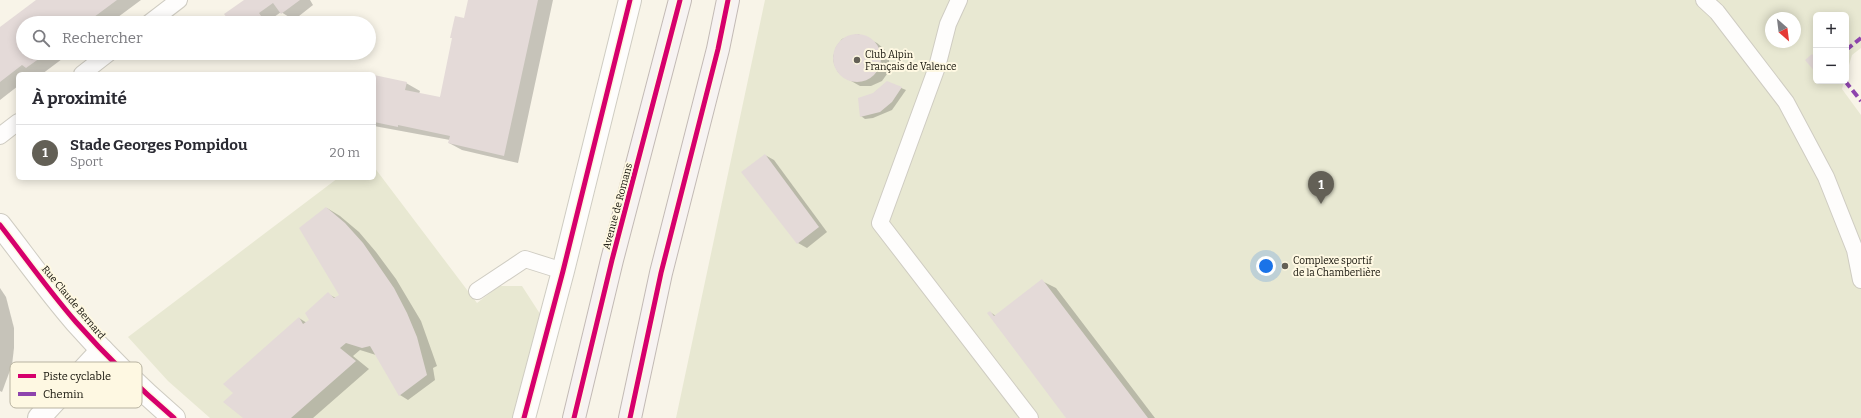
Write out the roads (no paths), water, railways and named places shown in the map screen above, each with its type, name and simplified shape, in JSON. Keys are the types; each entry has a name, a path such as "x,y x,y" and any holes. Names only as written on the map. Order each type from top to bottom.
{"main road":[{"name":"Avenue de Romans","path":"574,418 612,260 680,0"},
{"path":"630,418 661,273 718,49 728,0"}],"street":[{"path":"524,418 563,271 630,0"},
{"path":"718,49 731,0"},
{"name":"Rue Claude Bernard","path":"0,225 75,320 114,362"},
{"path":"91,362 102,350"},
{"name":"Rue Claude Bernard","path":"142,389 174,418"},
{"path":"39,418 48,408"}],"lane":[{"path":"158,16 179,0"},
{"path":"959,0 948,24 937,67 880,223 1030,418"},
{"path":"1704,0 1717,12 1786,102 1826,177 1855,250 1861,280"},
{"path":"85,72 100,60"},
{"path":"0,136 16,124"},
{"path":"476,291 525,259 563,271"}],"place":[{"name":"Club Alpin Français de Valence","path":"857,60"},
{"name":"Stade Georges Pompidou","path":"1321,204"},
{"name":"Complexe sportif de la Chamberlière","path":"1285,266"}]}
